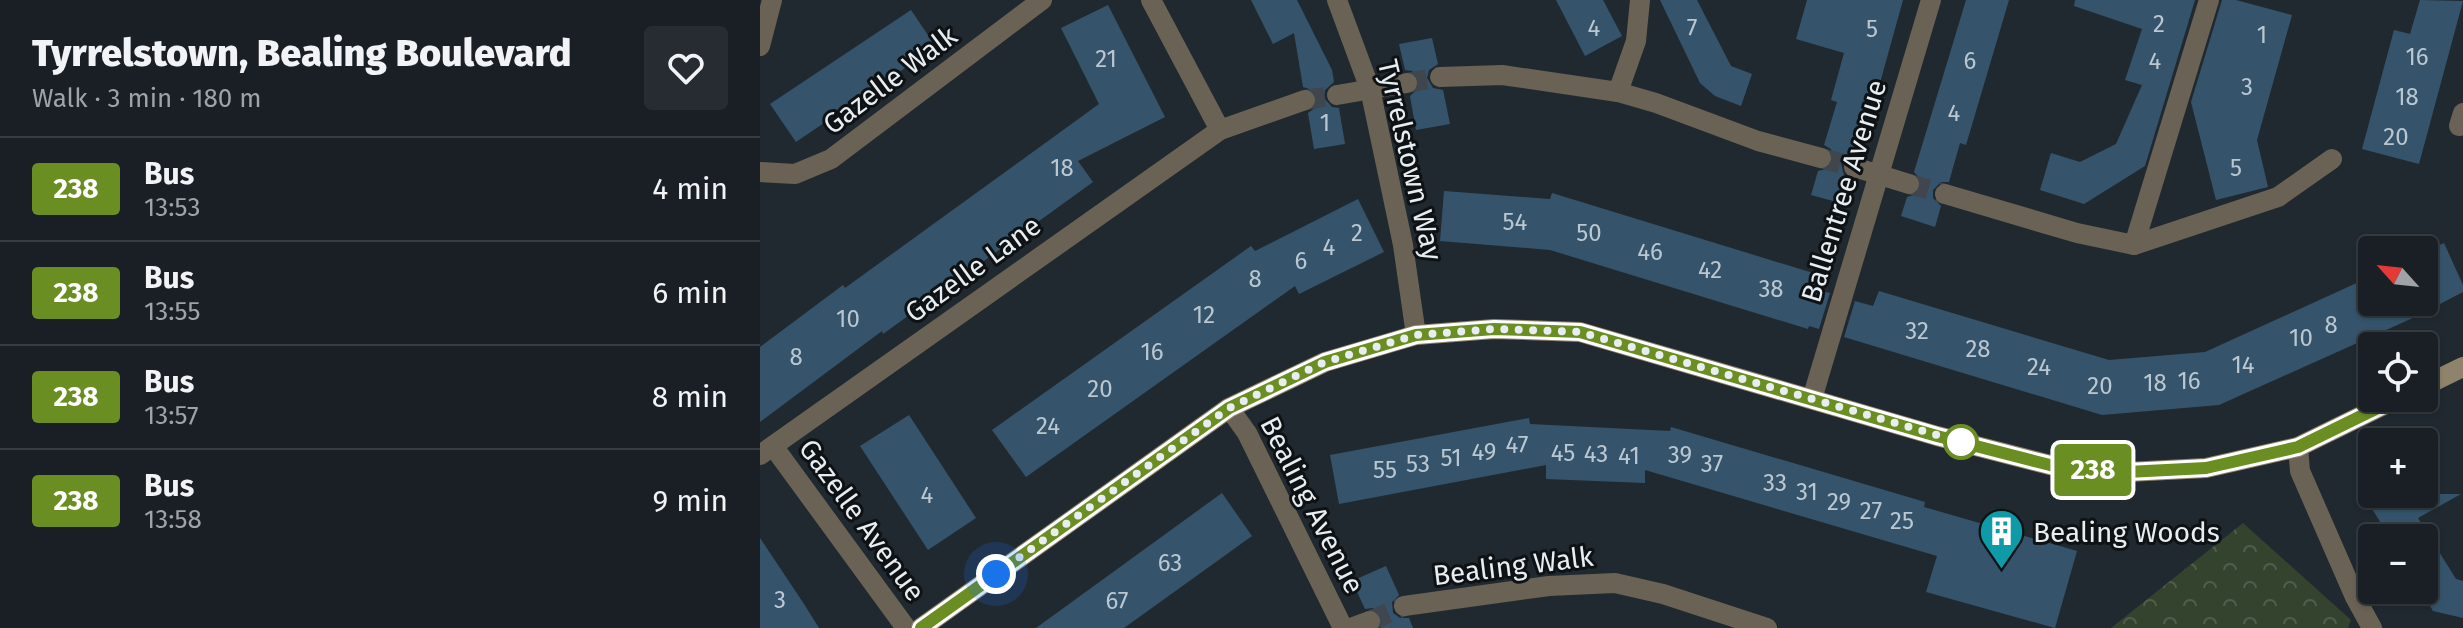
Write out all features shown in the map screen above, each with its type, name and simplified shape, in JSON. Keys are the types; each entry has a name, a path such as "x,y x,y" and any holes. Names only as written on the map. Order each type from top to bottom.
{"street":[{"path":"760,46 772,0"},
{"name":"Gazelle Walk","path":"760,172 795,174 831,159 1042,0"},
{"path":"1151,0 1220,130"},
{"name":"Tyrrelstown Way","path":"1337,0 1370,89 1403,245 1416,335"},
{"path":"1618,92 1636,41 1640,0"},
{"name":"Ballentree Avenue","path":"1812,399 1931,0"},
{"path":"2134,245 2209,0"},
{"path":"1440,77 1502,75 1618,92 1758,141 1821,158"},
{"path":"1337,95 1407,83"},
{"name":"Gazelle Lane","path":"767,450 1220,130 1305,100"},
{"path":"1945,194 2077,233 2134,245 2278,197 2332,159"},
{"path":"1854,167 1909,184"},
{"path":"921,628 1229,408 1325,362 1416,335 1494,329 1580,332 1937,436 2058,467 2127,472 2206,468 2298,447 2369,412"},
{"path":"2438,379 2463,367"},
{"name":"Bealing Avenue","path":"1229,408 1247,433 1343,628"},
{"path":"2298,447 2300,471 2355,597 2372,628"},
{"name":"Gazelle Avenue","path":"767,450 906,628"},
{"name":"Bealing Walk","path":"1404,606 1549,586 1615,583 1663,594 1717,621 1767,628"}],"green space":[{"path":"2243,523 2351,620 2348,628 2111,628"}],"building":[{"path":"1251,0 1297,0 1332,70 1334,82 1325,90 1324,98 1332,107 1339,108 1345,144 1314,149 1308,113 1315,108 1317,96 1313,90 1303,87 1294,33 1273,44"},
{"path":"1556,0 1603,0 1622,36 1585,56"},
{"path":"1660,0 1697,0 1731,66 1752,74 1741,106 1715,96 1700,83"},
{"path":"1807,0 1903,0 1860,155 1850,155 1841,164 1844,175 1853,180 1844,204 1811,195 1818,171 1830,168 1834,161 1831,149 1824,145 1837,102 1831,100 1844,53 1796,39"},
{"path":"1966,0 2009,0 1966,145 1960,143 1949,182 1941,182 1933,190 1933,198 1941,206 1935,227 1901,216 1907,197 1917,194 1922,187 1921,180 1914,172"},
{"path":"2075,0 2195,0 2145,166 2084,204 2040,190 2051,153 2080,162 2116,144 2142,85 2125,80 2142,29 2074,6"},
{"path":"2222,0 2236,0 2292,15 2257,140 2268,187 2216,200 2191,102"},
{"path":"2420,0 2463,1 2419,164 2362,149 2394,30 2410,34"},
{"path":"1108,5 1165,117 1078,161 1093,182 883,334 882,331 760,422 760,347 1099,104 1061,28"},
{"path":"911,10 936,47 796,142 770,104"},
{"path":"1432,38 1438,64 1429,70 1427,78 1433,88 1443,90 1450,124 1416,130 1410,96 1419,88 1420,80 1412,71 1405,70 1399,44"},
{"path":"1444,191 1550,199 1552,193 1826,277 1822,291 1830,293 1819,329 1809,326 1808,329 1550,250 1440,241"},
{"path":"1358,199 1384,252 1299,294 1295,286 1026,477 992,430 1251,246 1255,251"},
{"path":"2444,243 2463,285 2463,292 2438,305 2438,246"},
{"path":"2358,282 2358,316 2417,316 2382,332 2358,332 2358,343 2219,405 2102,415 1844,337 1855,301 1873,306 1879,291 2109,360 2205,352"},
{"path":"909,415 976,518 928,550 860,446"},
{"path":"1529,418 1530,424 1670,431 1671,427 1925,502 1924,507 2077,551 2055,628 1926,592 1937,556 1645,470 1645,483 1546,479 1546,465 1339,504 1330,455"},
{"path":"1222,493 1252,536 1124,628 1036,628"},
{"path":"2438,494 2461,494 2438,507"},
{"path":"2372,508 2436,508 2418,518 2422,524 2381,524"},
{"path":"760,538 804,604 819,628 760,628"},
{"path":"2438,550 2456,579 2463,581 2463,618 2433,611 2429,604 2438,604"},
{"path":"1386,566 1399,595 1392,602 1393,613 1400,618 1409,618 1413,628 1381,628 1379,612 1373,608 1365,609 1352,581"}],"tunnel":[{"path":"1407,83 1440,77"},
{"path":"1305,100 1337,95"},
{"path":"1821,158 1854,167"},
{"path":"1909,184 1945,194"},
{"path":"1370,621 1404,606"}],"bus line":[{"name":"238","path":"921,628 1229,408 1325,362 1416,335 1494,329 1580,332 1937,436 2058,467 2127,472 2206,468 2298,447 2369,412"}],"place":[{"name":"Bealing Woods","path":"2002,571"}],"route":[{"path":"996,574 1229,408 1325,362 1416,335 1494,329 1580,332 1961,442"}]}
